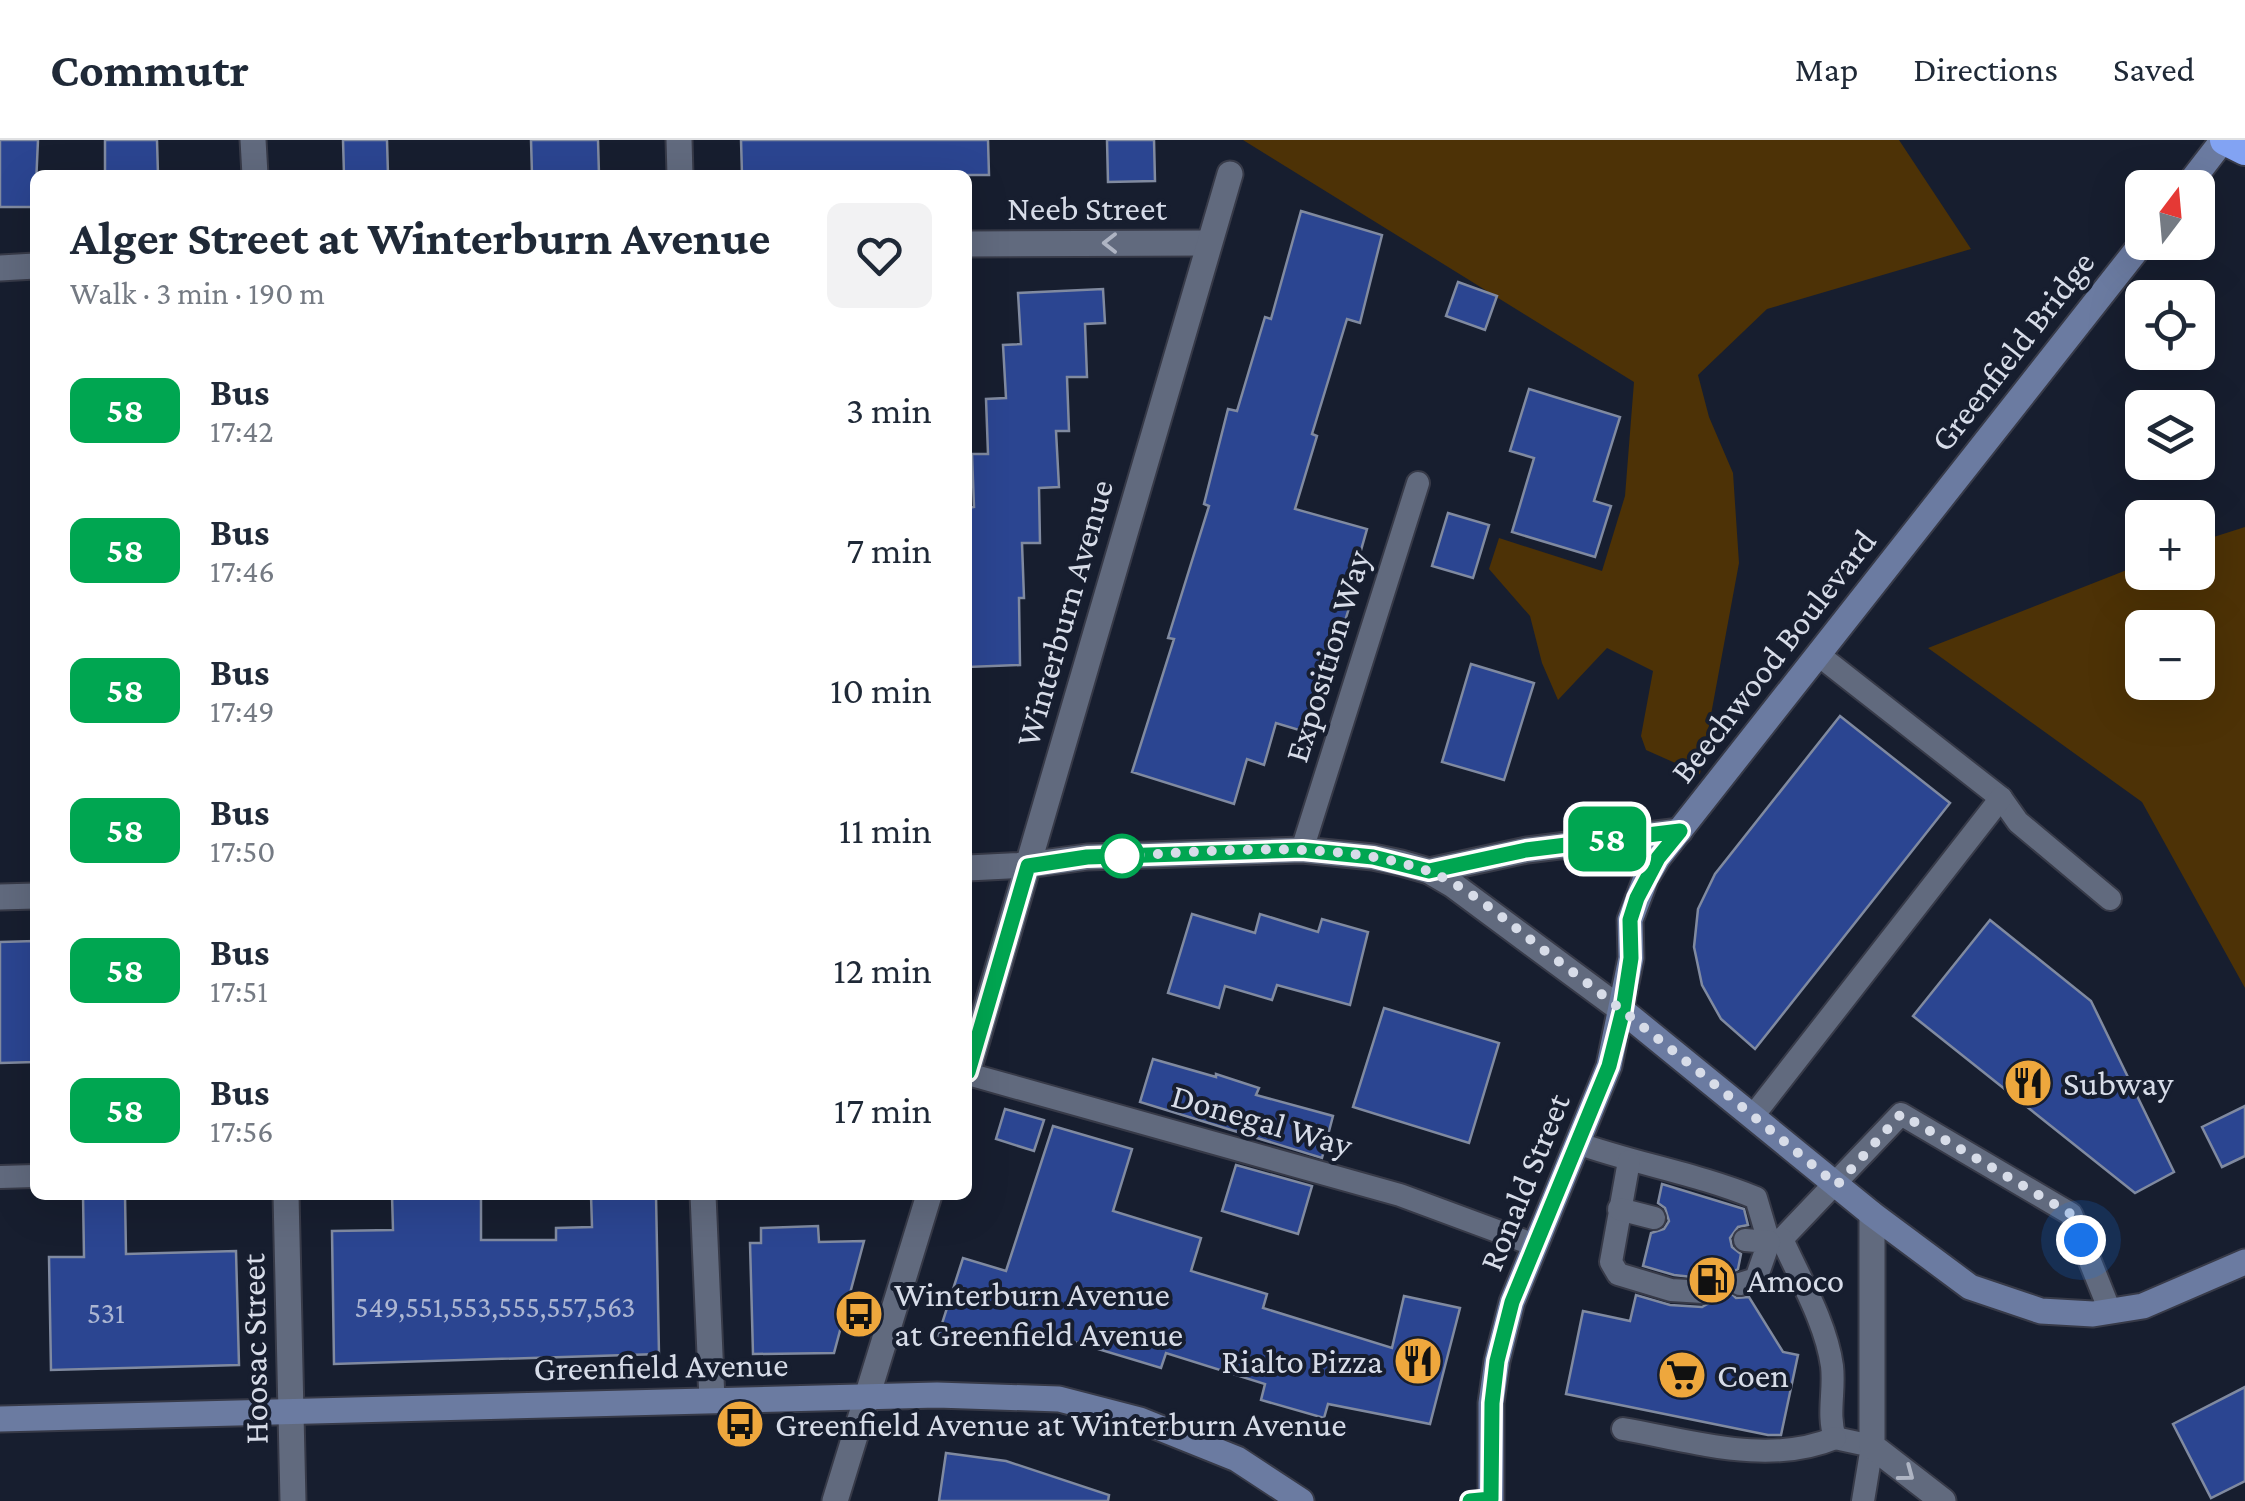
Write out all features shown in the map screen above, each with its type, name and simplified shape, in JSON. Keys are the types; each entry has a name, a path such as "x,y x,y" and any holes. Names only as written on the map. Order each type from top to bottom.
{"highway":[{"path":"2224,140 2245,150"}],"main road":[{"path":"2200,170 2224,140"},
{"name":"Greenfield Bridge","path":"1937,504 2128,260"},
{"name":"Beechwood Boulevard","path":"1623,1010 1631,958 1630,920 1646,878 1937,504"},
{"path":"1623,1010 1872,1214 1970,1287 2041,1311 2093,1314 2144,1306 2245,1262"},
{"name":"Ronald Street","path":"1484,1500 1497,1361 1512,1302 1609,1066 1623,1010"},
{"name":"Greenfield Avenue","path":"0,1419 937,1394 1060,1399 1140,1420 1237,1459 1301,1501"}],"street":[{"path":"254,140 255,170"},
{"path":"679,140 680,170"},
{"name":"Winterburn Avenue","path":"972,1058 1230,174"},
{"name":"Neeb Street","path":"972,244 1208,242"},
{"path":"0,268 30,266"},
{"path":"1429,871 1526,850 1680,831"},
{"path":"972,868 1028,866 1087,857 1302,850 1373,857 1429,871 1508,922 1623,1010"},
{"path":"0,897 30,896"},
{"name":"Hoosac Street","path":"286,1200 293,1501"},
{"path":"703,1200 712,1400"},
{"path":"835,1501 927,1200"},
{"path":"1872,1214 1872,1446 1943,1501"}],"lane":[{"name":"Exposition Way","path":"1302,850 1418,482"},
{"path":"1820,656 2001,798 2018,822 2110,900"},
{"path":"1753,1116 2001,798"},
{"name":"Donegal Way","path":"972,1073 1400,1195 1534,1245"},
{"path":"1740,1284 1756,1279 1776,1241 1837,1185 1901,1114 2071,1214 2110,1311"},
{"path":"1577,1143 1630,1161 1704,1178 1756,1198 1816,1316 1832,1366 1830,1422 1835,1438"},
{"path":"1630,1161 1611,1262 1618,1274 1671,1290 1703,1292"},
{"path":"0,1177 30,1176"},
{"path":"1619,1209 1654,1218"},
{"path":"1745,1240 1776,1241"},
{"path":"1624,1429 1761,1453 1812,1448 1835,1438 1872,1446 1863,1501"}],"shaded area":[{"path":"1243,140 1899,140 1971,249 1767,309 1698,375 1709,417 1733,473 1739,563 1700,774 1646,750 1641,736 1653,671 1607,648 1558,700 1542,663 1530,616 1489,569 1499,538 1602,571 1625,496 1634,382"},
{"path":"2245,527 2245,988 2142,802 1928,648 2125,571 2125,590 2215,590 2215,537"}],"building":[{"path":"0,140 38,140 37,170 30,170 30,207 0,207"},
{"path":"105,140 157,140 158,170 105,170"},
{"path":"343,140 387,140 388,170 344,170"},
{"path":"531,140 598,140 599,170 532,170"},
{"path":"741,140 988,140 989,175 972,175 972,170 742,170"},
{"path":"1107,140 1154,140 1155,181 1108,182"},
{"path":"1301,211 1382,235 1360,323 1347,319 1312,434 1317,436 1295,509 1367,529 1346,603 1350,605 1309,733 1276,723 1264,765 1247,759 1234,804 1132,772 1174,639 1168,638 1209,506 1204,504 1228,409 1237,411 1265,317 1271,319"},
{"path":"1458,282 1497,296 1485,330 1446,316"},
{"path":"1103,289 1105,323 1085,324 1087,377 1067,377 1069,431 1056,431 1059,487 1039,488 1040,543 1022,543 1020,665 972,667 972,454 988,454 986,399 1006,398 1003,345 1021,344 1018,293"},
{"path":"1529,389 1620,417 1594,501 1611,506 1595,557 1512,532 1534,458 1510,451"},
{"path":"1448,513 1489,525 1473,578 1432,566"},
{"path":"1471,664 1534,683 1504,780 1442,762"},
{"path":"1840,716 1950,803 1755,1049 1721,1019 1702,985 1694,947 1698,909 1715,874"},
{"path":"1192,914 1255,933 1260,914 1318,932 1322,919 1368,932 1350,1005 1277,985 1272,1000 1225,986 1219,1008 1168,993"},
{"path":"1990,920 2091,1001 2174,1172 2135,1193 1913,1016"},
{"path":"30,941 30,1062 0,1063 0,942"},
{"path":"1384,1008 1499,1043 1469,1143 1353,1107"},
{"path":"1153,1059 1216,1074 1259,1088 1256,1095 1333,1116 1322,1158 1140,1102"},
{"path":"2245,1106 2245,1156 2222,1167 2202,1127"},
{"path":"1005,1109 1044,1120 1034,1151 996,1139"},
{"path":"1053,1126 1132,1149 1113,1211 1201,1238 1191,1271 1267,1294 1263,1308 1392,1348 1404,1296 1460,1308 1430,1424 1328,1404 1324,1418 1261,1400 1265,1384 1166,1353 1161,1368 1065,1339 1063,1345 938,1336 963,1258 1006,1271"},
{"path":"1236,1165 1312,1186 1298,1234 1222,1211"},
{"name":"Coen","path":"1662,1184 1744,1209 1748,1225 1738,1227 1730,1238 1732,1247 1741,1254 1738,1269 1728,1275 1726,1288 1736,1298 1749,1297 1783,1352 1798,1355 1781,1435 1566,1394 1583,1311 1630,1321 1636,1295 1670,1305 1702,1307 1716,1299 1717,1286 1710,1279 1643,1266 1651,1233 1664,1229 1669,1221 1665,1208 1658,1203"},
{"path":"83,1200 125,1200 126,1254 236,1251 239,1365 51,1370 49,1257 84,1257"},
{"path":"392,1200 481,1200 481,1240 556,1240 556,1228 592,1227 591,1200 656,1200 659,1354 334,1364 332,1231 393,1230"},
{"path":"818,1226 819,1242 864,1241 834,1353 753,1354 750,1243 761,1243 761,1228"},
{"path":"2245,1387 2245,1481 2211,1498 2173,1424"},
{"path":"946,1453 1006,1461 1109,1495 1108,1501 939,1501"}],"bus line":[{"name":"58","path":"972,1058 1028,866 1087,857 1302,850 1373,857 1429,871 1500,854 1680,831 1646,878 1630,920 1631,958 1609,1066 1512,1302 1497,1361 1492,1403 1491,1499 1470,1501"}],"place":[{"name":"Subway","path":"2028,1083"},
{"name":"Amoco","path":"1712,1280"},
{"name":"Winterburn Avenue at Greenfield Avenue","path":"859,1314"},
{"name":"Rialto Pizza","path":"1418,1361"},
{"name":"Coen","path":"1682,1375"},
{"name":"Greenfield Avenue at Winterburn Avenue","path":"740,1424"}],"route":[{"path":"1122,856 1302,850 1373,857 1429,871 1508,922 1623,1010 1837,1185 1901,1114 2071,1214 2081,1240"}]}
